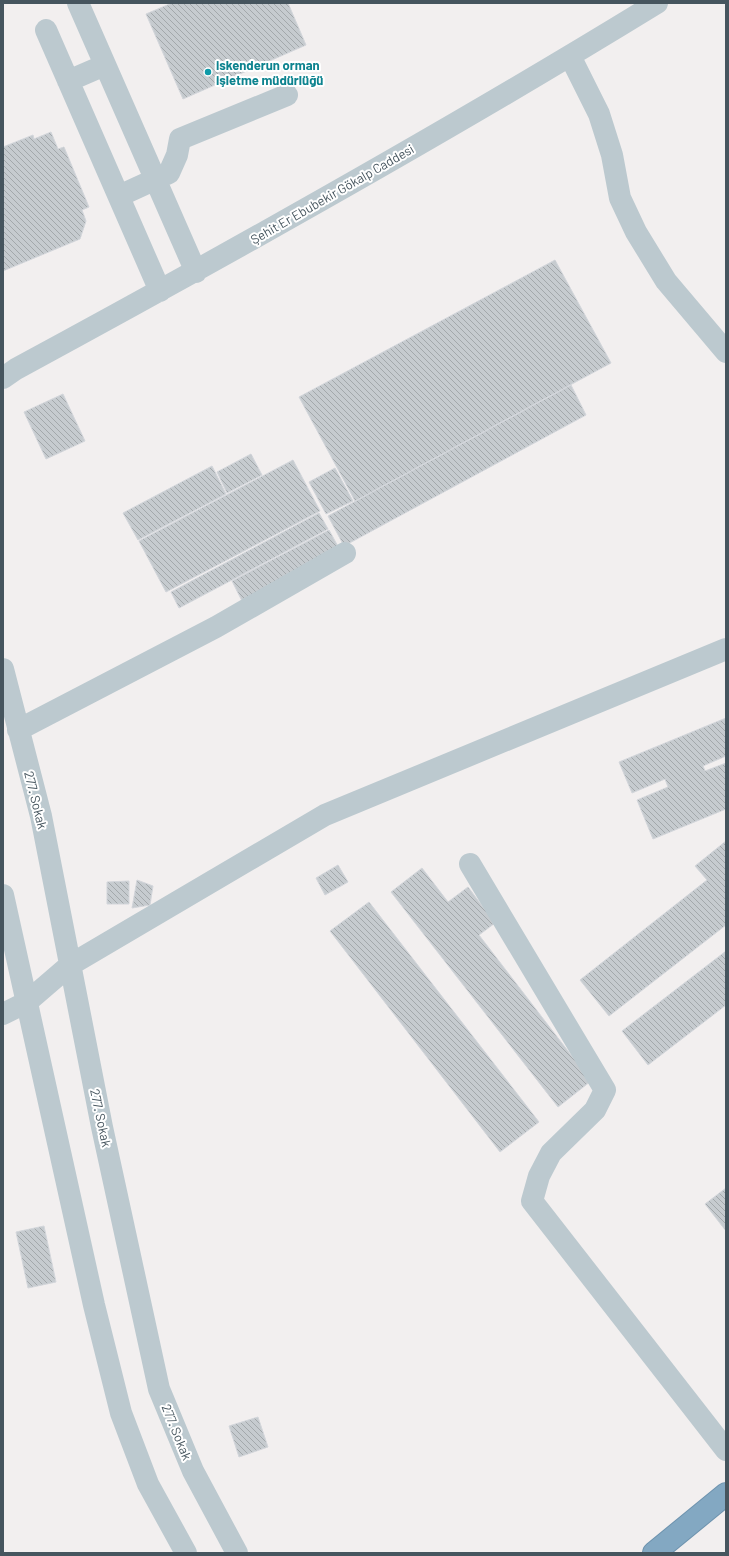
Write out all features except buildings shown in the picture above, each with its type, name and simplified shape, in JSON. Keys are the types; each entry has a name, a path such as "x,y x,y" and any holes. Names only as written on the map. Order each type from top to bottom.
{"highway":[{"path":"654,1553 726,1494"}],"street":[{"path":"78,3 196,272"},
{"name":"Şehit Er Ebubekir Gökalp Caddesi","path":"3,378 16,369 196,272 570,56 657,3"},
{"path":"46,30 160,291"},
{"path":"570,56 599,114 612,155 620,198 636,232 666,281 726,352"},
{"path":"68,81 105,65"},
{"path":"118,196 169,173 177,155 180,139 287,95"},
{"path":"18,730 216,627 345,553"},
{"path":"3,1014 27,1002 70,965 325,815 726,649"},
{"name":"277. Sokak","path":"3,669 41,816 102,1127 159,1389 193,1471 238,1553"},
{"path":"470,864 605,1090 595,1110 551,1153 539,1176 532,1201 726,1450"},
{"path":"3,896 94,1305 121,1413 148,1484 186,1553"}],"place":[{"name":"iskenderun orman işletme müdürlüğü","path":"208,72"}]}
